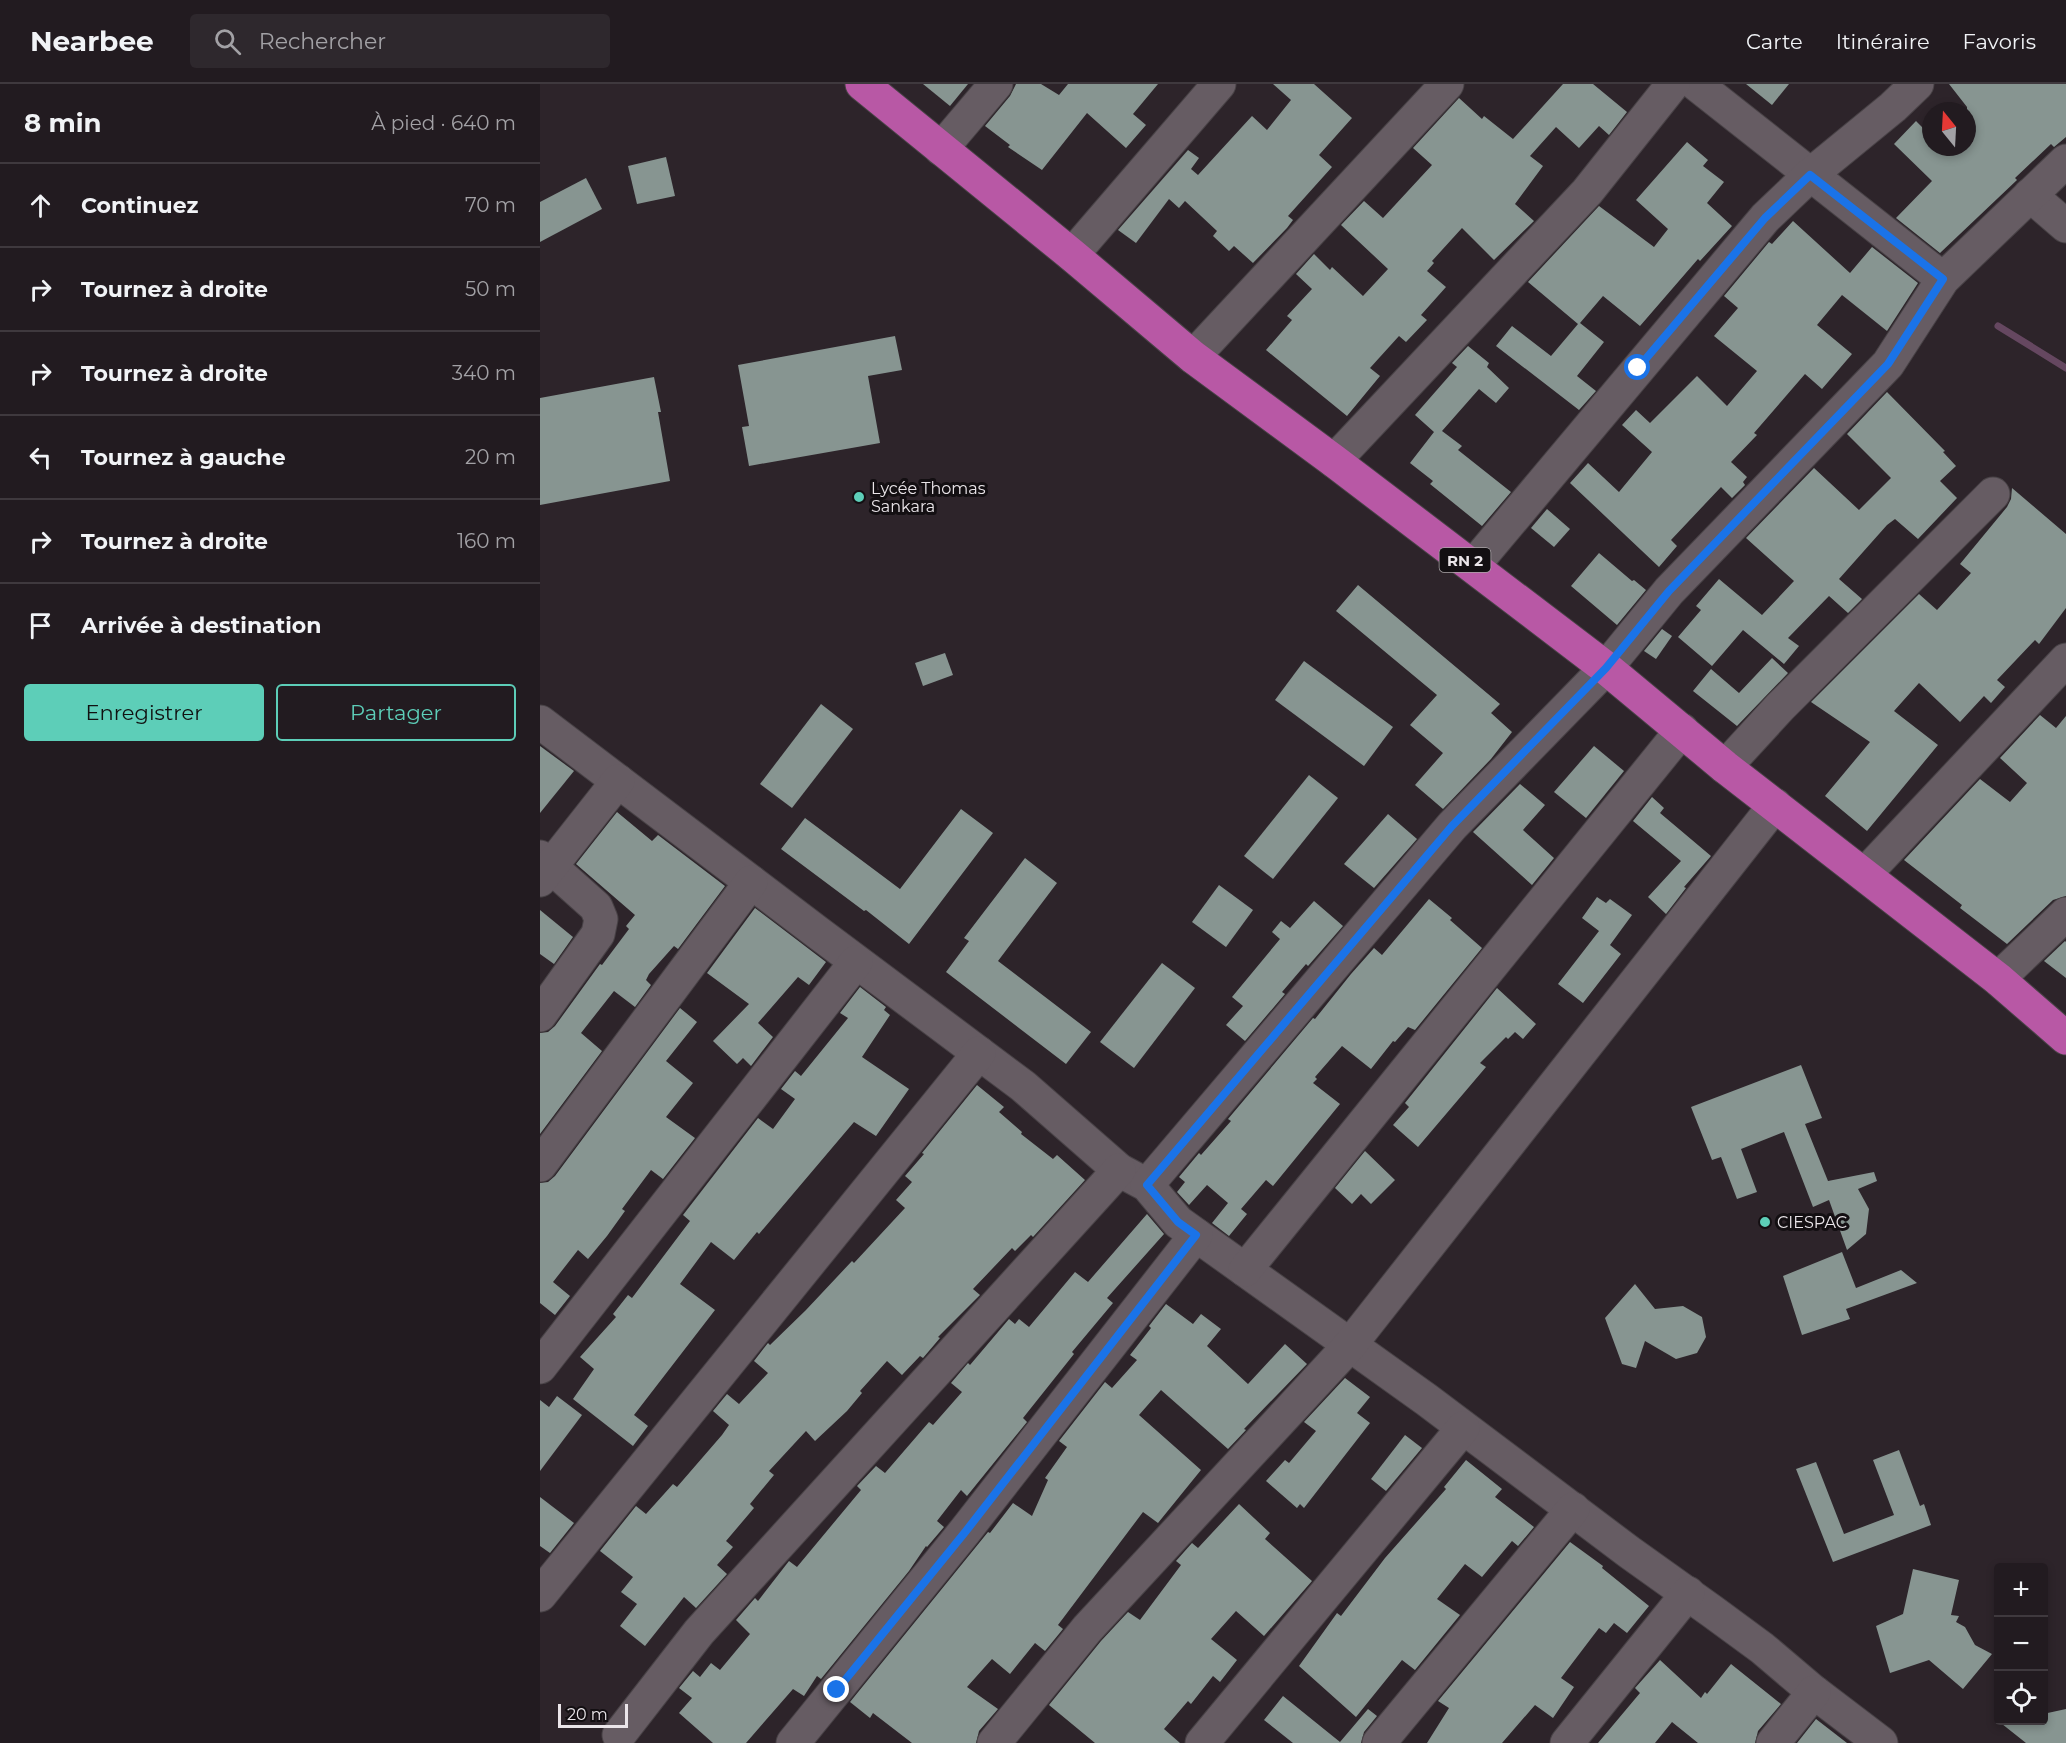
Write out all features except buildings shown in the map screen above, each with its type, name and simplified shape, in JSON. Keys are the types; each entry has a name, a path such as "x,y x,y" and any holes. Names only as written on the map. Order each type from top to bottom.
{"highway":[{"name":"RN 2","path":"862,84 1193,357 1606,668 1725,767 1998,979 2066,1038"}],"street":[{"path":"942,150 996,84"},
{"path":"1072,255 1219,84"},
{"path":"1193,357 1447,84"},
{"path":"1334,461 1587,192 1673,84"},
{"path":"1696,84 1943,279"},
{"path":"1473,566 1765,218 1810,175 1893,107 1917,84"},
{"path":"619,1735 699,1632 1133,1178 1452,826 1606,668 1669,591 1888,364 1943,279 2066,161"},
{"path":"2030,195 2066,226"},
{"path":"1725,767 1780,707 1993,494"},
{"path":"1865,874 2066,660"},
{"path":"540,722 1023,1086 1133,1178 1178,1222 1688,1593 1762,1648 1881,1743"},
{"path":"1245,1270 1682,730"},
{"path":"540,1015 598,934 601,919 596,907 544,868 618,781"},
{"path":"994,1743 1087,1629 1350,1345 1775,805"},
{"path":"540,1165 751,882"},
{"path":"1998,979 2066,914"},
{"path":"540,1366 856,962"},
{"path":"540,1595 979,1053"},
{"path":"793,1743 966,1531 1196,1235"},
{"path":"1202,1743 1463,1428"},
{"path":"1379,1743 1573,1509"},
{"path":"1567,1743 1688,1593"},
{"path":"1773,1743 1815,1692"}],"waterway":[{"path":"1998,326 2066,368"}],"place":[{"name":"Lycée Thomas Sankara","path":"859,497"},
{"name":"CIESPAC","path":"1765,1222"}],"route":[{"path":"837,1690 966,1531 1196,1235 1178,1222 1147,1185 1452,826 1606,668 1669,591 1888,364 1943,279 1810,175 1765,218 1638,368"}]}
